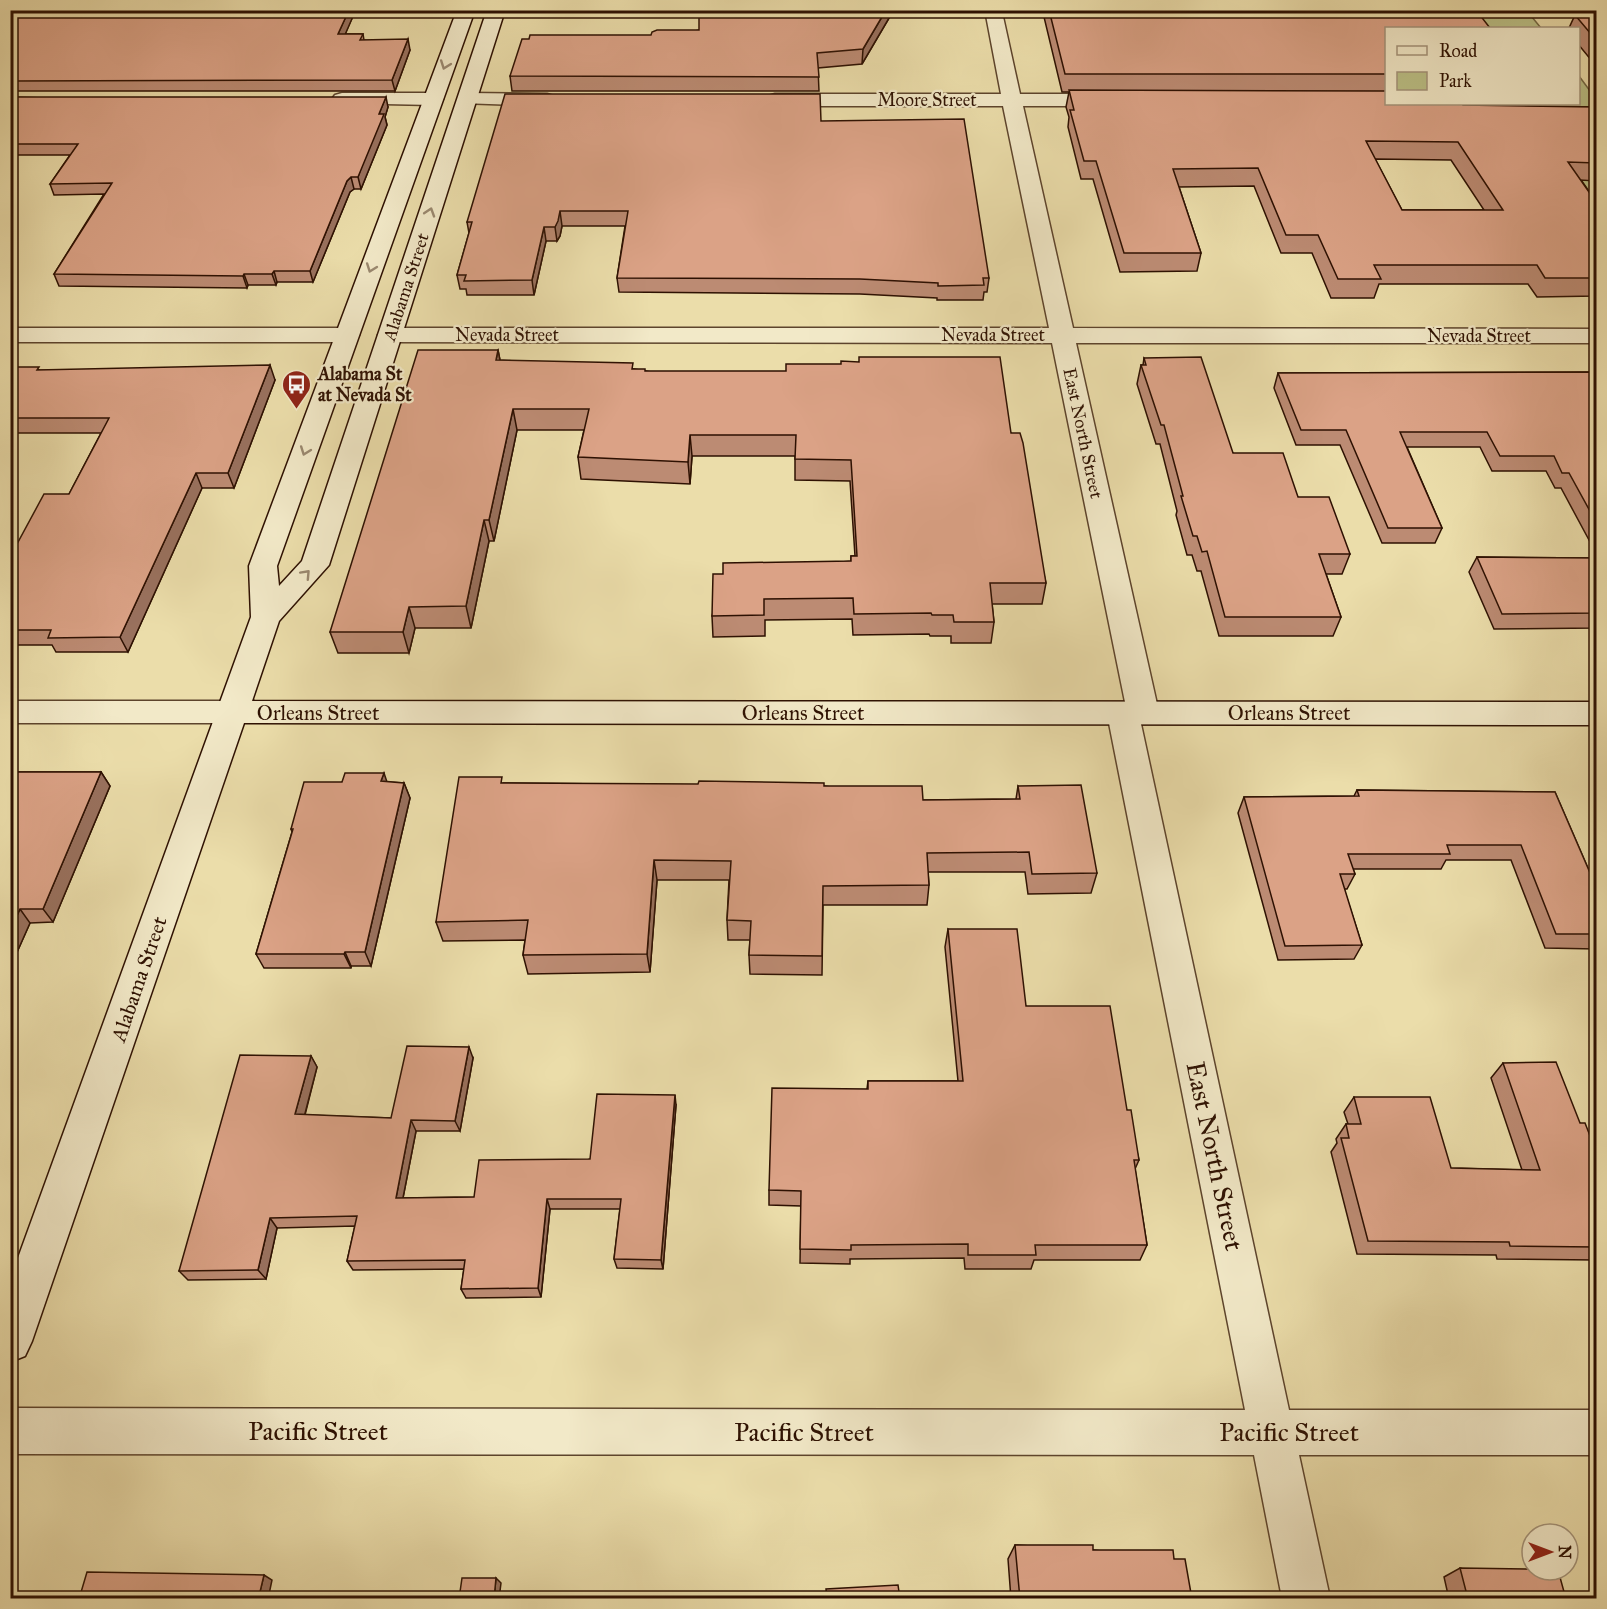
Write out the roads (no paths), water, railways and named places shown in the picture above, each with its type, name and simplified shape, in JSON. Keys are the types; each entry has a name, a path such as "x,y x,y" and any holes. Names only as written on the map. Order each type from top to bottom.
{"street":[{"name":"Alabama Street","path":"267,617 263,566 466,10"},
{"name":"Alabama Street","path":"10,1341 267,617 315,565 496,10"},
{"name":"East North Street","path":"993,12 1062,335 1133,713 1306,1599"},
{"path":"321,99 433,99"},
{"path":"468,99 568,100"},
{"name":"Moore Street","path":"758,100 1124,100"},
{"path":"10,335 347,335"},
{"name":"Nevada Street","path":"390,335 1596,336"},
{"name":"Orleans Street","path":"10,712 1596,714"},
{"name":"Pacific Street","path":"10,1431 1596,1433"}],"place":[{"name":"Alabama St at Nevada St","path":"297,410"}]}
